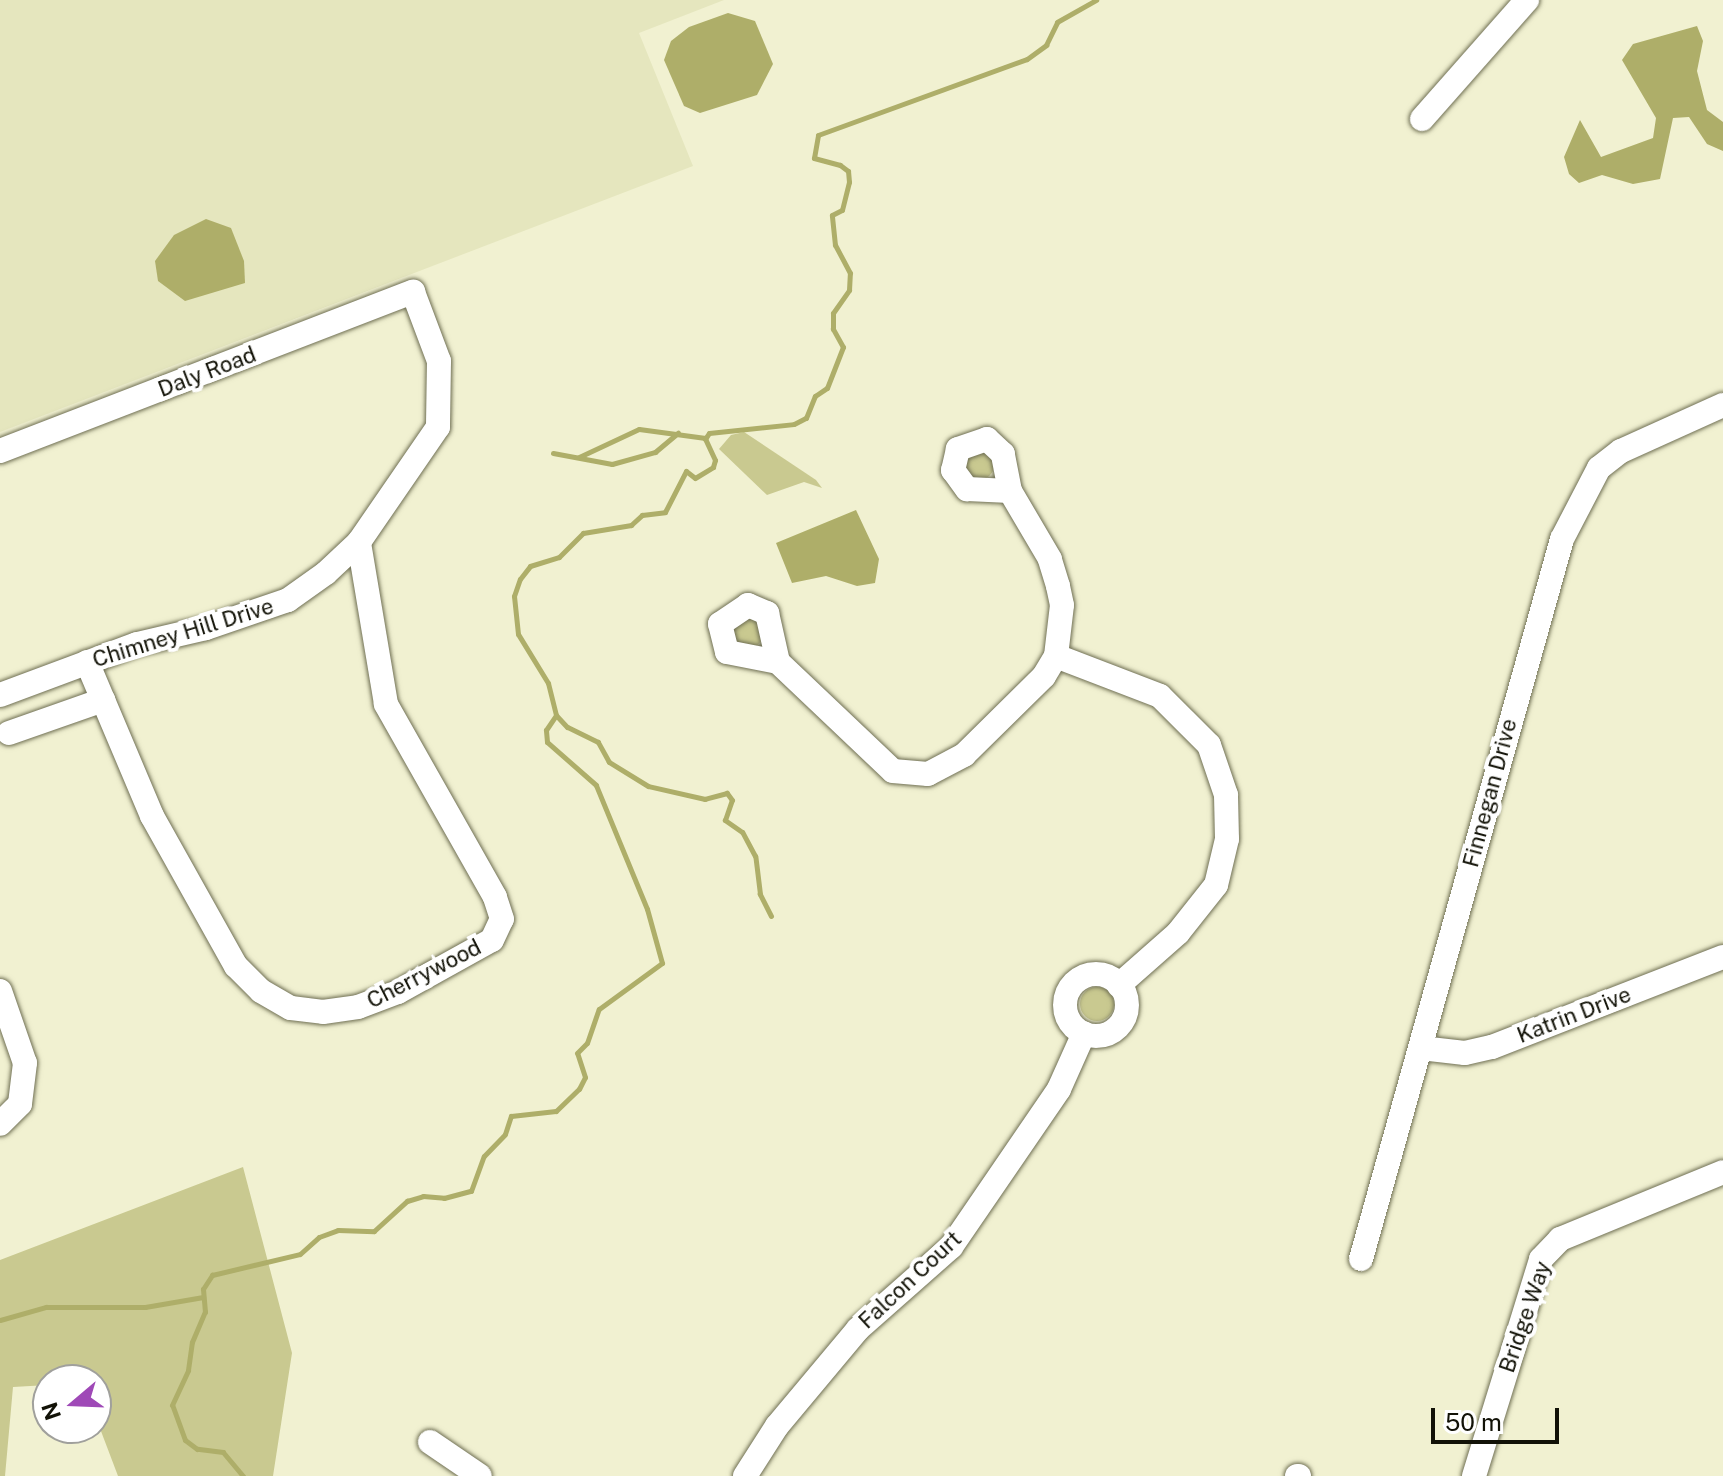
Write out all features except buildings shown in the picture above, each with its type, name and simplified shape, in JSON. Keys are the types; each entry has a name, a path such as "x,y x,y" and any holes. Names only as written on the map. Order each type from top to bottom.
{"street":[{"path":"1422,119 1527,0"},
{"name":"Daly Road","path":"0,451 413,292"},
{"name":"Chimney Hill Drive","path":"0,695 87,662 288,600 359,542 438,427 439,361 413,292"},
{"name":"Finnegan Drive","path":"1361,1259 1533,635 1577,504 1599,468 1621,451 1723,405"},
{"path":"778,662 872,755 909,775 948,767 1012,710 1056,656 1062,605 1058,586 1050,559 1010,491"},
{"name":"Cherrywood","path":"87,662 190,889 236,966 261,991 291,1008 323,1012 358,1007 398,992 492,940 502,919 495,897 386,704 359,542"},
{"path":"1056,656 1160,696 1209,745 1226,795 1227,839 1216,885 1178,933 1119,985"},
{"path":"9,733 103,700"},
{"name":"Katrin Drive","path":"1421,1048 1465,1053 1492,1047 1723,957"},
{"path":"1092,974 1119,985 1126,1003 1121,1023 1104,1034 1084,1033 1065,1011 1074,982 1092,974"},
{"path":"0,991 25,1063 20,1104 0,1124"},
{"name":"Falcon Court","path":"745,1476 813,1380 858,1329 965,1229 1059,1089 1084,1033"},
{"name":"Bridge Way","path":"1474,1476 1541,1259 1560,1239 1723,1173"},
{"path":"430,1442 480,1476"}],"shaded area":[{"path":"0,0 724,0 639,33 693,166 0,432"},
{"path":"728,13 755,21 773,64 757,95 700,113 684,106 664,60 671,41 689,27"},
{"path":"1697,26 1703,41 1697,71 1707,110 1723,122 1723,151 1707,144 1689,117 1673,118 1660,179 1633,184 1602,175 1579,183 1569,174 1564,157 1580,120 1601,157 1653,138 1656,118 1622,60 1633,44"},
{"path":"206,219 231,228 244,261 245,283 185,301 158,281 155,261 174,235"},
{"path":"744,432 816,480 822,488 804,482 767,495 719,449 731,435"},
{"path":"979,450 989,455 994,465 989,475 979,480 969,475 964,465 969,455"},
{"path":"856,510 879,559 875,583 857,586 826,576 792,583 776,543"},
{"path":"747,617 757,620 762,640 755,648 735,643 732,629"},
{"path":"1097,987 1109,992 1114,1004 1109,1016 1097,1021 1085,1016 1080,1004 1085,992"},
{"path":"243,1167 292,1353 273,1476 118,1476 106,1444 112,1444 112,1364 32,1364 32,1386 13,1387 5,1476 0,1476 0,1260"}],"waterway":[{"path":"771,916 760,894 755,856 742,832 725,820 732,800 727,793 705,799 648,786 609,762 598,742 567,727 556,715 548,683 518,634 514,596 520,579 530,566 559,557 583,533 631,525 642,515 665,512 686,471 695,478 713,467 715,460 705,439 709,433 794,424 806,418 815,396 827,388 843,347 833,329 833,313 849,290 850,273 835,245 832,215 842,210 849,182 848,171 840,165 814,158 818,135 1027,59 1046,45 1057,22 1096,0"},
{"path":"579,457 639,429 705,438"},
{"path":"553,453 612,464 655,452 678,433"},
{"path":"243,1476 223,1452 197,1449 185,1440 172,1405 188,1370 192,1342 205,1312 203,1289 212,1275 300,1254 319,1237 338,1230 374,1231 407,1201 423,1196 444,1198 471,1191 484,1156 505,1134 511,1116 556,1111 579,1089 585,1077 577,1053 587,1043 599,1009 662,963 647,909 596,785 547,742 546,730 556,715"},
{"path":"0,1320 46,1307 145,1307 203,1297"}]}
